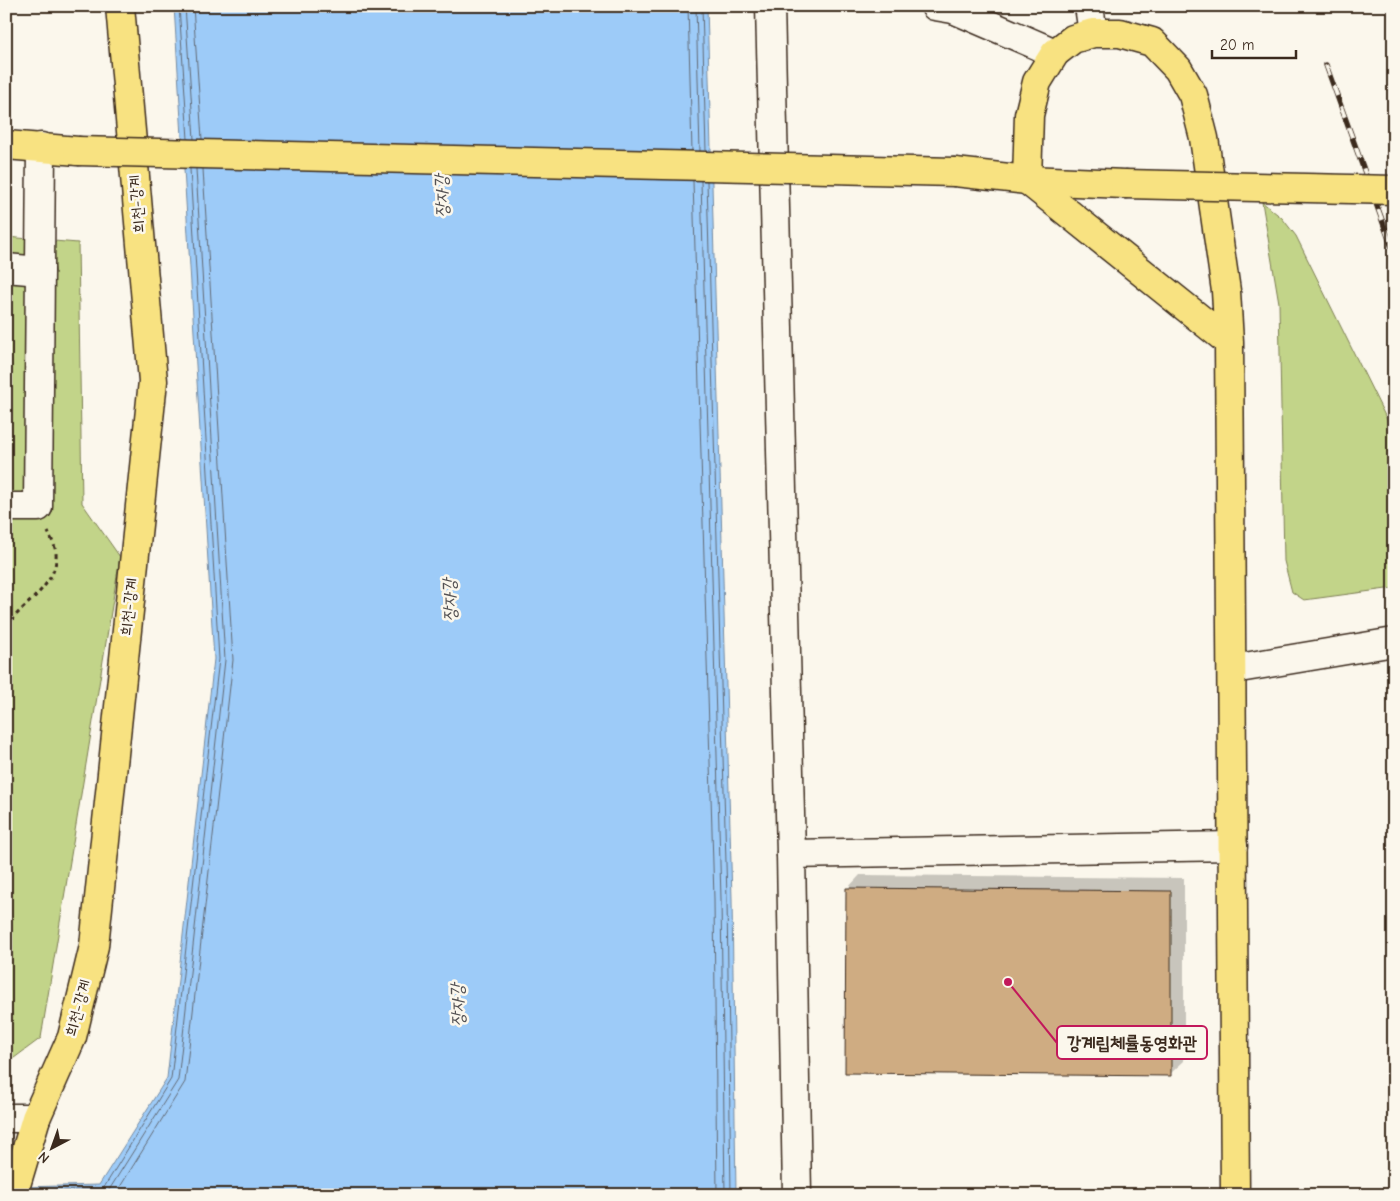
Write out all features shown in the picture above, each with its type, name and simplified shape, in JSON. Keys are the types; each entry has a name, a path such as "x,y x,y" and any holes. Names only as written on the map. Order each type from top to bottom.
{"main road":[{"name":"희천-강계","path":"13,1195 36,1118 72,1037 94,946 153,381 120,6"},
{"path":"1027,180 1029,115 1037,82 1055,53 1073,39 1093,33 1120,33 1152,42 1178,69 1193,95 1204,138 1226,291 1229,342 1235,1195"},
{"path":"6,145 78,151 955,172 1027,180 1394,190"},
{"path":"1027,180 1229,342"}],"street":[{"path":"770,6 791,854 797,1195"},
{"path":"936,6 953,9 1055,53"},
{"path":"1089,6 1093,33"},
{"path":"6,506 38,507 41,147"},
{"path":"6,268 40,270"},
{"path":"1232,669 1394,642"},
{"path":"791,854 1233,846"},
{"path":"6,1118 36,1118"}],"path":[{"path":"6,627 40,591 54,570 56,558 54,547 38,507"}],"green space":[{"path":"1262,202 1282,218 1296,236 1394,434 1394,588 1304,600 1292,592 1284,561 1279,303"},
{"path":"6,237 78,243 82,503 120,557 41,1038 6,1064"}],"water":[{"name":"장자강","path":"174,6 707,6 732,899 736,1195 6,1195 21,1187 99,1185 167,1078 214,659"}],"building":[{"path":"846,888 1171,891 1171,1076 845,1073"}],"railway":[{"path":"1326,65 1394,253"}],"place":[{"name":"강계립체률동영화관","path":"1008,982"}]}
